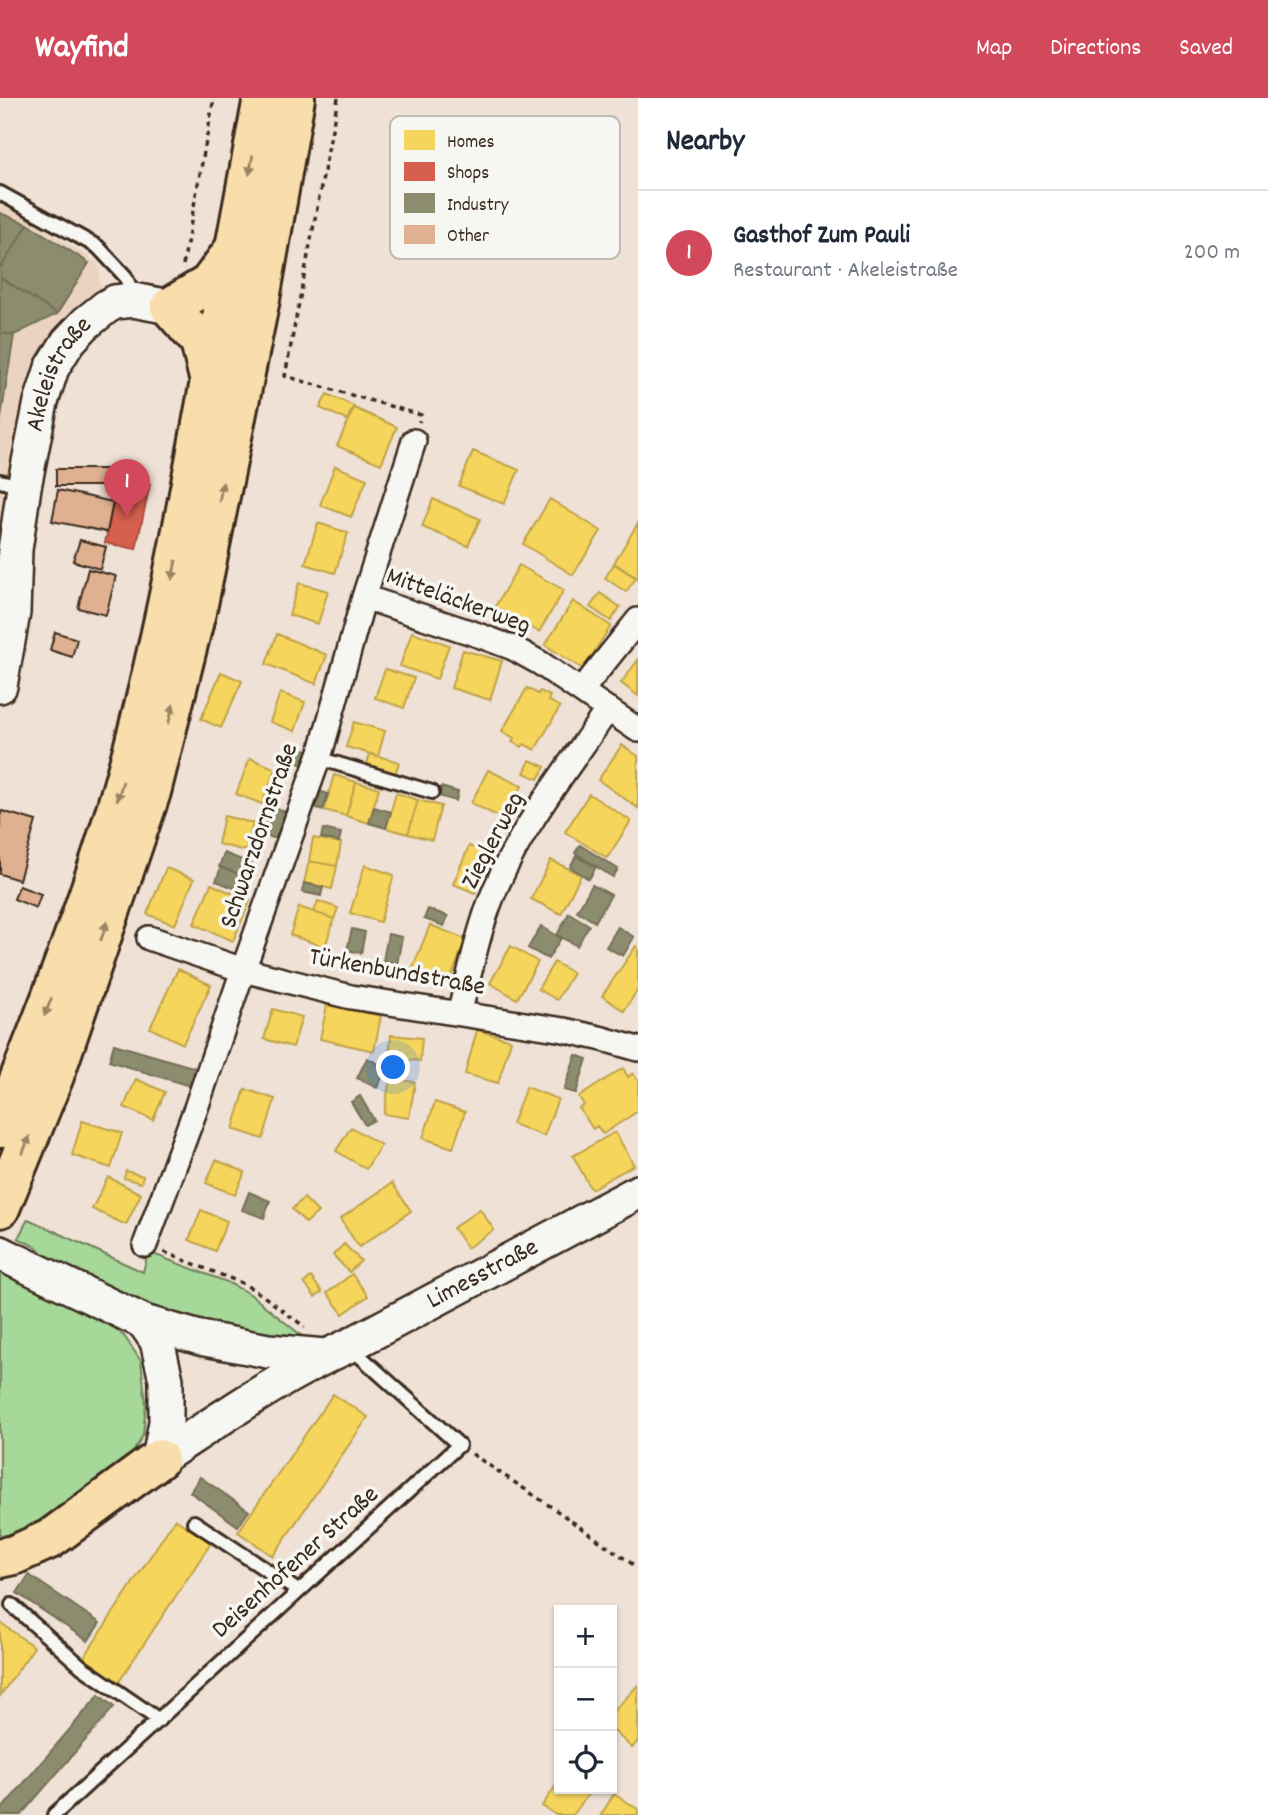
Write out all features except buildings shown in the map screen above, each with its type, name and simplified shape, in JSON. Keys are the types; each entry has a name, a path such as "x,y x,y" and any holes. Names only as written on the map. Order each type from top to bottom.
{"highway":[{"path":"0,1128 57,984 128,765 159,642 263,98"},
{"path":"0,1208 54,1076 151,792 198,604 260,299 295,98"},
{"path":"210,383 200,341 170,307 209,284 236,246"},
{"path":"0,1558 14,1555 50,1539 159,1459"}],"street":[{"name":"Akeleistraße","path":"0,686 13,613 15,550 12,484 52,368 68,342 86,323 115,302 133,300 170,307"},
{"name":"Schwarzdornstraße","path":"145,1245 196,1108 318,758 364,597 414,441"},
{"name":"Mitteläckerweg","path":"364,597 513,648 540,663 638,730"},
{"path":"581,691 638,620"},
{"name":"Zieglerweg","path":"459,1013 496,886 522,839 608,709"},
{"name":"Türkenbundstraße","path":"149,937 243,970 351,997 564,1030 638,1049"},
{"name":"Limesstraße","path":"159,1459 239,1407 337,1351 638,1192"},
{"path":"0,1253 144,1322 200,1338 268,1352 337,1351"},
{"path":"144,1322 157,1341 166,1380 166,1422 159,1459"}],"lane":[{"path":"0,193 98,247 125,276 133,300"},
{"path":"318,758 432,792"},
{"path":"337,1351 459,1446"},
{"name":"Deisenhofener Straße","path":"54,1815 459,1446"},
{"path":"194,1522 298,1591"},
{"path":"12,1605 82,1667 159,1720"}],"path":[{"path":"182,267 214,98"},
{"path":"338,98 285,376 421,415 414,441"},
{"path":"145,1245 244,1284 337,1351"},
{"path":"459,1446 638,1568"}],"shaded area":[{"path":"0,201 99,264 101,292 80,311 0,620"}],"green space":[{"path":"28,1219 143,1272 148,1252 227,1282 250,1294 312,1344 235,1333 141,1305 46,1259 38,1248 18,1238"},
{"path":"0,1268 99,1315 124,1336 141,1361 146,1404 143,1435 132,1455 112,1473 14,1537 0,1539"}],"place":[{"name":"Gasthof Zum Pauli","path":"127,517"}]}
